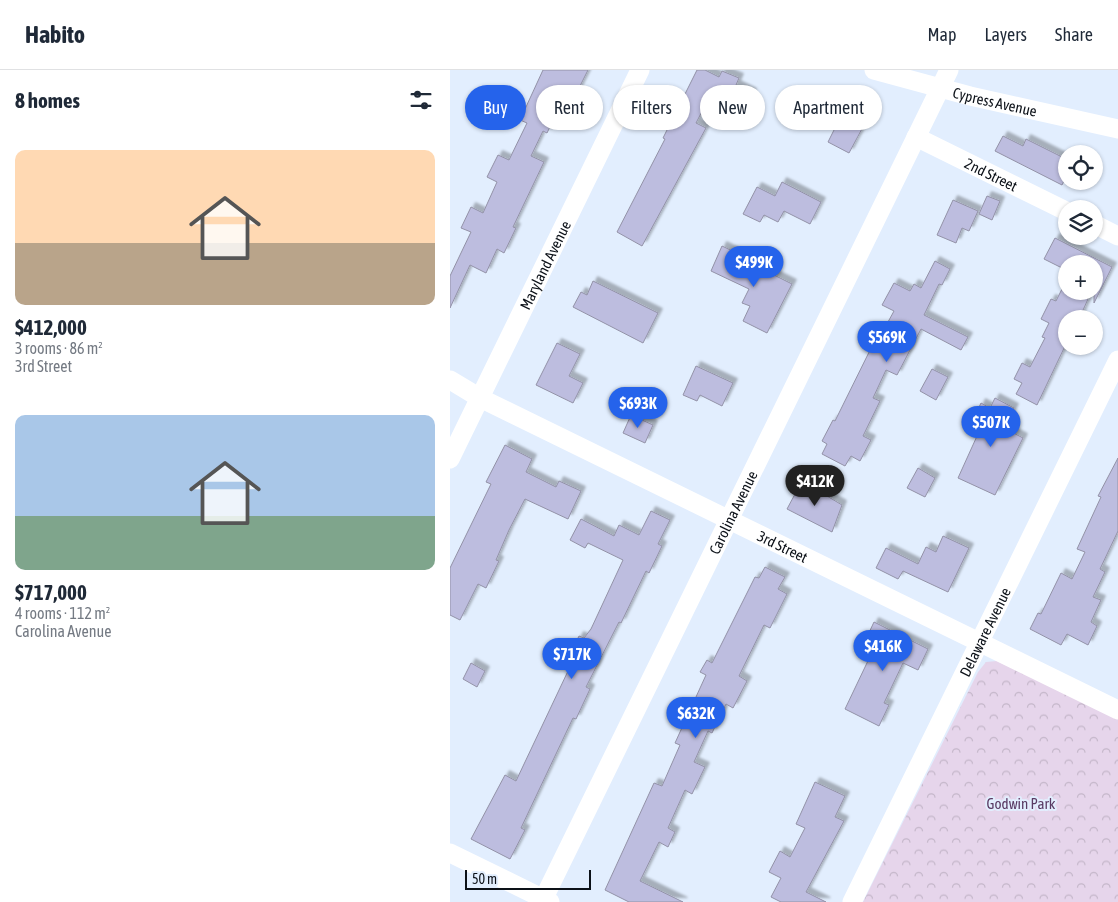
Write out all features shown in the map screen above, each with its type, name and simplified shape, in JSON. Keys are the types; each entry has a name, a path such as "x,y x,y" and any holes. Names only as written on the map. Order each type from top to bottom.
{"street":[{"name":"Maryland Avenue","path":"450,459 640,70"},
{"name":"Cypress Avenue","path":"874,70 970,96 1118,129"},
{"name":"Carolina Avenue","path":"545,901 949,70"},
{"name":"2nd Street","path":"916,137 1058,207"},
{"path":"1103,228 1118,236"},
{"name":"Delaware Avenue","path":"852,902 1118,360"},
{"name":"3rd Street","path":"450,380 480,398 1118,710"},
{"path":"450,853 545,901"}],"green space":[{"name":"Godwin Park","path":"997,661 1118,719 1118,902 863,902 978,672 986,662"}],"building":[{"path":"543,70 588,70 580,85 536,85"},
{"path":"697,70 705,70 719,77 722,71 739,78 736,85 700,85 700,115 696,123 700,125 700,130 705,130 642,246 617,232 665,139 663,138 667,130 690,130 690,85"},
{"path":"536,85 536,130 548,130 547,133 543,131 531,156 544,162 513,227 516,228 504,253 497,249 486,273 470,265 450,308 450,276 471,232 461,228 471,207 483,213 497,182 487,177 498,155 509,160 524,130 526,130 526,107"},
{"path":"834,130 861,130 849,153 828,142"},
{"path":"1003,136 1023,146 1026,139 1058,155 1058,183 995,151"},
{"path":"782,182 821,202 810,224 784,211 778,222 764,215 760,222 743,214 757,187 775,196"},
{"path":"987,196 1000,201 992,220 979,214"},
{"path":"953,200 978,211 969,231 962,228 956,243 937,235"},
{"path":"1055,238 1058,240 1058,245 1069,245 1088,255 1058,255 1058,266 1044,259"},
{"path":"722,246 739,254 738,257 792,284 767,333 743,321 750,306 742,303 749,289 711,271"},
{"path":"935,261 950,269 942,285 939,284 924,315 968,337 961,350 921,329 897,375 886,370 873,398 880,401 863,436 871,440 860,461 851,456 845,466 822,454 827,444 822,441 833,420 835,421 879,332 882,333 894,311 882,305 894,283 910,291 914,284 921,288"},
{"path":"1103,262 1112,267 1103,285"},
{"path":"593,281 658,313 643,343 573,307 581,292 587,295"},
{"path":"1058,297 1058,300 1088,300 1083,310 1058,310 1058,355 1061,355 1037,405 1016,394 1022,383 1014,379 1022,363 1030,367 1045,338 1042,337 1049,323 1041,319 1051,299 1056,301"},
{"path":"557,343 580,354 569,376 583,383 573,403 536,385"},
{"path":"696,366 733,383 722,406 700,395 697,401 683,395"},
{"path":"932,369 948,377 936,400 920,391"},
{"path":"995,398 1014,408 1004,428 1023,438 995,495 958,478 982,425 973,420 981,403 990,408"},
{"path":"631,415 653,425 645,443 623,433"},
{"path":"505,445 532,459 526,472 556,487 559,481 581,491 568,519 525,499 509,530 496,560 499,561 486,588 478,584 460,620 450,615 450,568 491,484 486,482"},
{"path":"1118,458 1118,531 1100,569 1105,572 1093,597 1101,600 1091,622 1097,626 1088,645 1067,634 1061,645 1030,629 1038,613 1041,614 1061,573 1072,579 1085,552 1077,549 1101,497 1098,496"},
{"path":"918,468 935,478 925,497 907,488"},
{"path":"802,481 842,505 832,532 787,509"},
{"path":"651,511 670,520 658,544 662,546 649,573 646,571 621,623 619,622 586,687 590,689 576,719 573,718 521,828 525,830 510,859 471,839 505,775 516,781 577,652 572,650 579,636 584,638 591,629 623,560 588,543 585,548 570,540 581,519 614,536 619,525 639,535"},
{"path":"943,536 969,548 948,592 903,571 898,579 876,568 886,548 918,564 926,547 936,552"},
{"path":"765,567 785,577 778,589 787,594 770,628 764,625 739,676 747,681 733,708 726,704 712,733 708,731 694,762 705,767 692,794 685,790 668,828 675,832 668,847 659,842 640,881 683,902 629,902 605,890 654,783 662,786 680,745 675,743 706,675 700,672 707,660 712,663 755,577 759,578"},
{"path":"874,622 928,649 918,670 903,663 884,703 889,705 879,726 845,709 876,644 866,639"},
{"path":"471,663 485,671 477,687 463,679"},
{"path":"815,782 845,796 835,817 844,821 806,892 826,902 781,902 771,897 781,878 769,872 780,851 790,857 805,828 796,824"}]}
